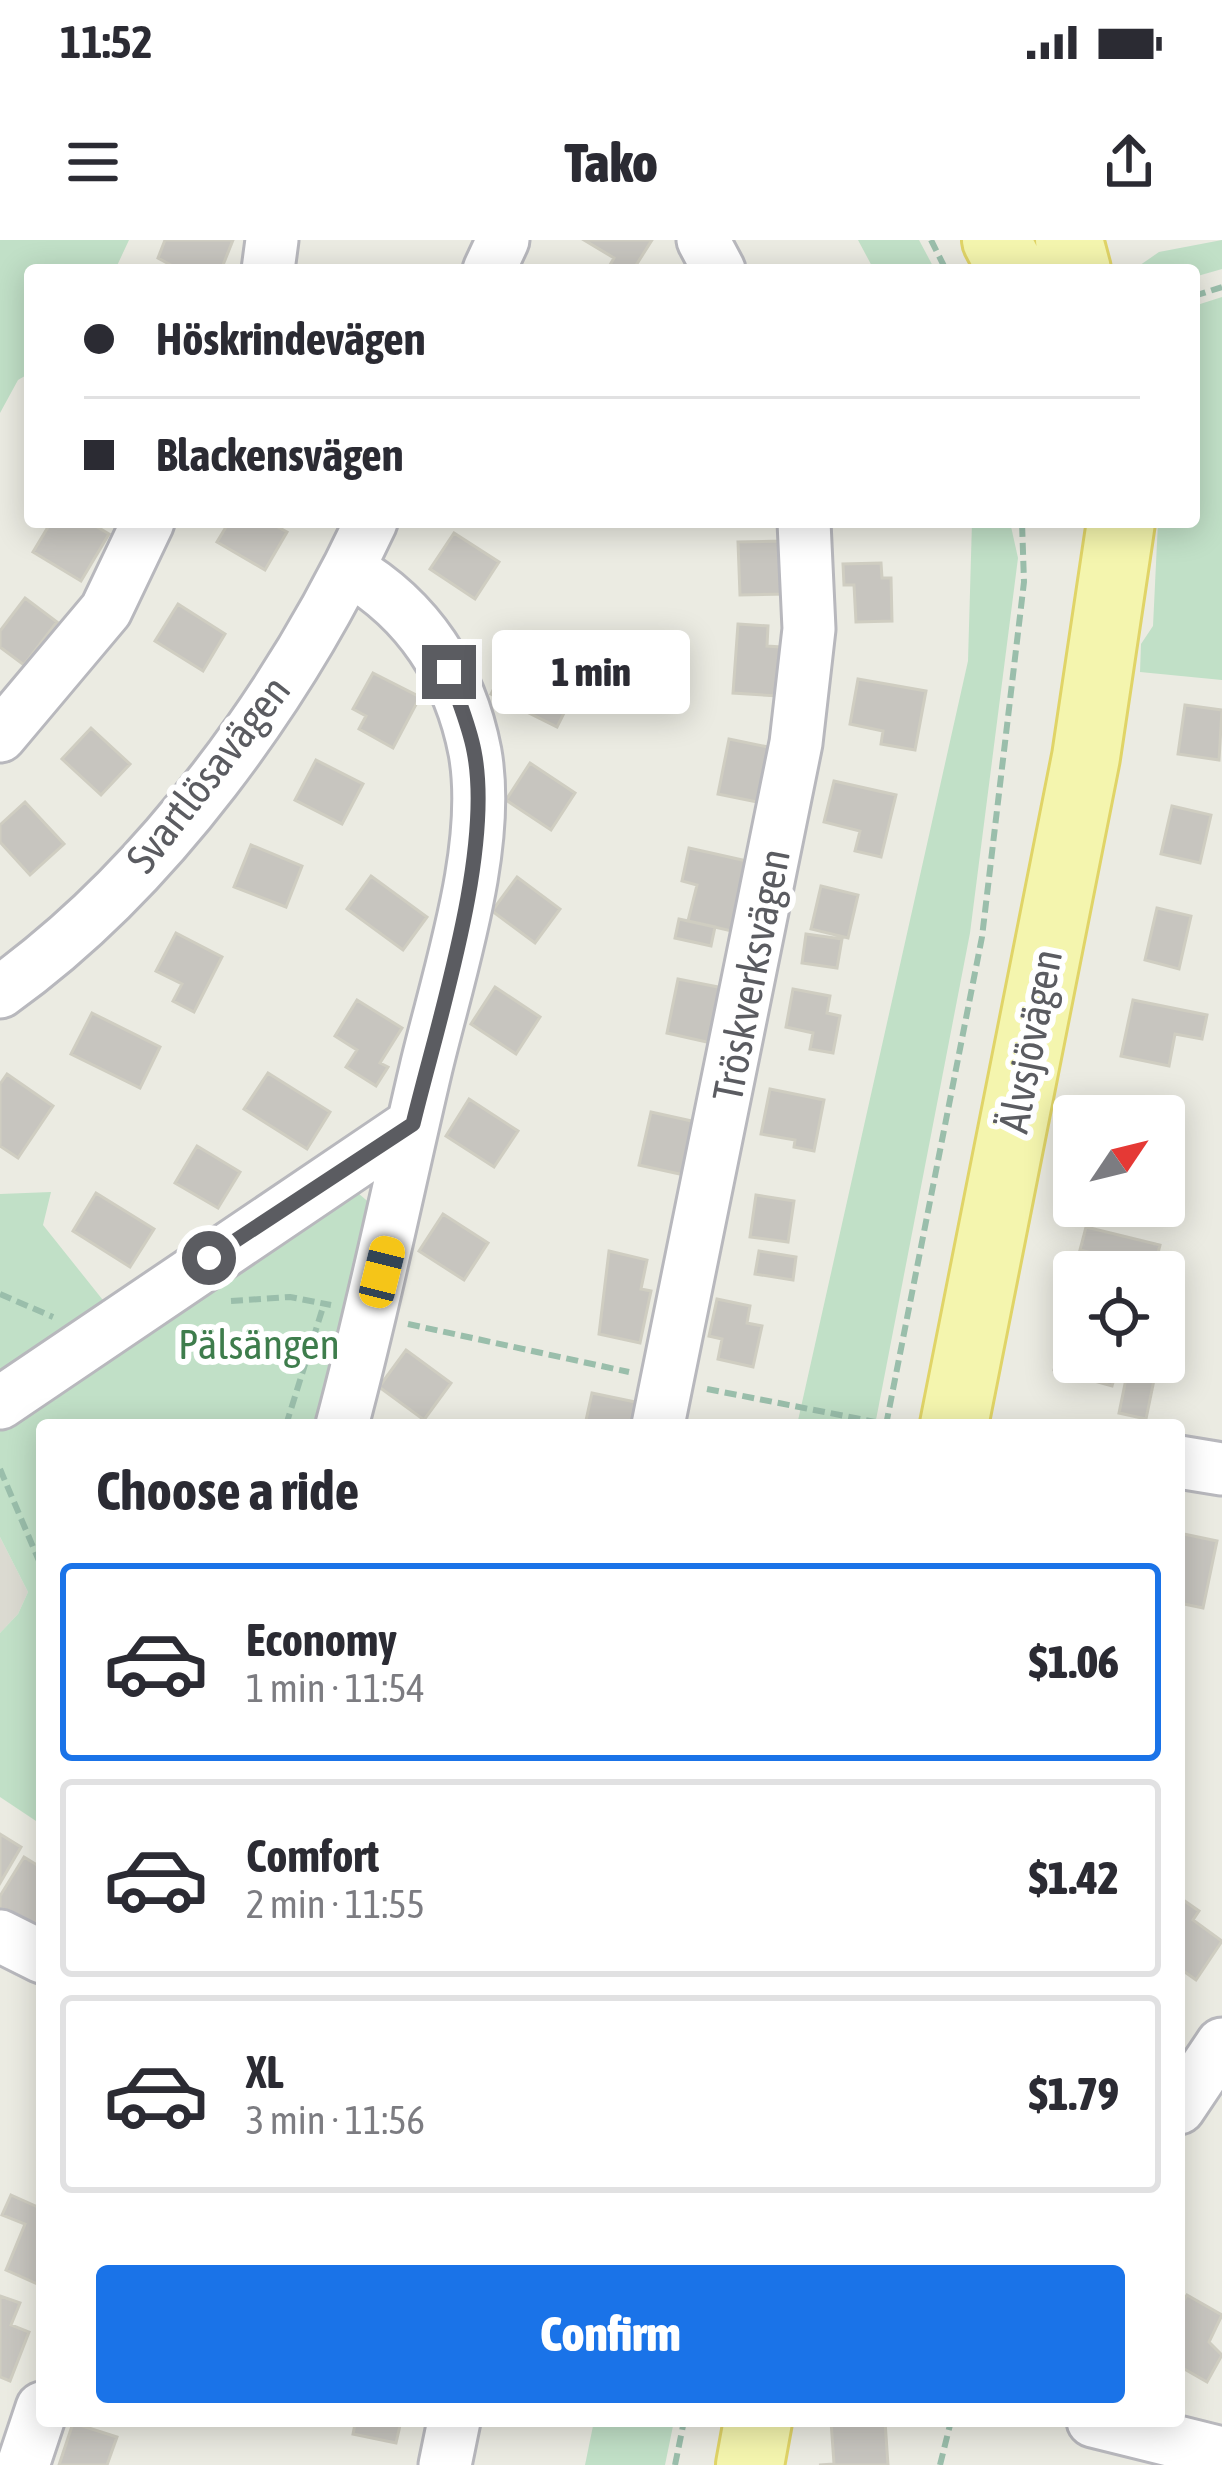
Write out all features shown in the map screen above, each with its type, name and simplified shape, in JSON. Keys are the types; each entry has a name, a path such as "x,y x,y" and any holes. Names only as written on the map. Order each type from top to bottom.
{"main road":[{"name":"Älvsjövägen","path":"1082,528 1098,655"},
{"name":"Älvsjövägen","path":"959,1419 1086,757 1120,528"},
{"path":"750,2465 757,2427"}],"street":[{"path":"0,736 106,610 145,528"},
{"name":"Svartlösavägen","path":"0,992 109,898 260,718 350,570 368,528"},
{"name":"Tröskverksvägen","path":"659,1419 796,743 809,629 804,528"},
{"path":"342,1419 348,1310 413,1124 465,903 476,828 475,754 449,672 422,629 390,594 350,570"},
{"path":"0,1403 413,1124"},
{"path":"1185,1463 1222,1469"},
{"path":"0,1936 36,1954"},
{"path":"1185,2099 1222,2044"},
{"path":"23,2465 36,2426"},
{"path":"445,2465 453,2427"},
{"path":"1102,2437 1222,2453"}],"path":[{"path":"931,240 1001,255"},
{"path":"887,1419 982,937 1024,582 1022,528"},
{"path":"213,1302 290,1297 348,1310 289,1419"},
{"path":"0,1469 36,1554"},
{"path":"675,2465 682,2427"},
{"path":"940,2465 950,2427"}],"shaded area":[{"path":"0,1537 28,1592 18,1614 0,1633"}],"green space":[{"path":"0,240 129,240 118,264 24,264 24,376 0,413"},
{"path":"858,240 919,240 932,264 871,264"},
{"path":"1222,240 1222,269 1200,275 1200,264 1142,264 1159,252"},
{"path":"1222,297 1222,680 1140,672 1141,644 1153,626 1158,528 1200,528 1200,304"},
{"path":"972,528 1011,528 1018,558 970,933 876,1419 798,1419 968,661"},
{"name":"Pälsängen","path":"51,1192 43,1225 130,1334 335,1193 358,1193 372,1205 322,1419 36,1419 36,1821 0,1797 0,1633 18,1614 28,1592 0,1537 0,1194"},
{"path":"593,2427 673,2427 665,2465 585,2465"}],"building":[{"path":"165,240 233,240 223,264 169,264 158,258"},
{"path":"584,240 652,240 637,264 610,264 614,258"},
{"path":"47,528 99,528 109,534 81,581 33,552"},
{"path":"225,528 287,532 265,570 217,542"},
{"path":"454,533 499,562 475,599 430,569"},
{"path":"784,541 786,594 740,595 738,542"},
{"path":"881,563 882,578 891,578 892,621 856,622 854,585 844,585 843,564"},
{"path":"25,598 57,622 24,665 0,647 0,631"},
{"path":"178,604 225,634 203,671 155,641"},
{"path":"738,624 768,626 767,646 780,647 777,696 733,693"},
{"path":"511,654 577,687 557,727 491,694"},
{"path":"373,673 420,697 393,748 359,729 366,716 353,709"},
{"path":"858,679 926,691 915,750 881,744 883,731 850,724"},
{"path":"1185,705 1222,710 1219,760 1178,754"},
{"path":"91,728 130,764 101,795 62,759"},
{"path":"729,739 773,748 762,803 718,794"},
{"path":"316,760 363,784 342,824 295,800"},
{"path":"530,763 575,793 551,830 506,800"},
{"path":"834,781 896,795 881,857 855,851 860,831 824,822"},
{"path":"25,802 64,844 30,875 0,842 0,825"},
{"path":"1172,806 1211,815 1200,863 1161,854"},
{"path":"251,845 302,866 286,907 234,887"},
{"path":"689,848 751,862 736,932 688,921 697,885 682,881"},
{"path":"371,876 427,917 403,950 347,909"},
{"path":"517,877 560,909 535,943 492,911"},
{"path":"821,886 858,895 848,938 811,929"},
{"path":"1157,908 1191,916 1179,969 1145,960"},
{"path":"679,919 715,927 711,946 675,938"},
{"path":"176,933 222,957 194,1012 173,1001 182,984 156,971"},
{"path":"806,934 842,939 837,968 802,963"},
{"path":"678,979 723,988 711,1043 667,1033"},
{"path":"495,987 540,1017 516,1054 471,1024"},
{"path":"793,989 830,996 827,1013 840,1016 833,1053 810,1049 813,1033 786,1027"},
{"path":"357,1000 402,1028 380,1063 388,1067 376,1086 346,1067 357,1050 335,1036"},
{"path":"1133,1000 1207,1015 1202,1039 1175,1034 1169,1066 1121,1056"},
{"path":"92,1013 160,1047 140,1088 71,1054"},
{"path":"268,1073 330,1112 307,1149 244,1109"},
{"path":"7,1074 53,1106 18,1158 0,1146 0,1084"},
{"path":"770,1089 824,1100 814,1151 794,1147 795,1140 761,1134"},
{"path":"469,1099 518,1131 494,1167 446,1136"},
{"path":"651,1112 696,1122 684,1175 639,1165"},
{"path":"197,1146 240,1172 218,1208 175,1183"},
{"path":"96,1193 154,1229 130,1267 73,1231"},
{"path":"756,1195 794,1201 788,1242 750,1237"},
{"path":"443,1214 488,1243 464,1280 419,1251"},
{"path":"1086,1227 1160,1245 1158,1251 1080,1250"},
{"path":"609,1251 647,1260 641,1289 651,1291 640,1343 599,1334"},
{"path":"759,1251 796,1257 793,1280 755,1274"},
{"path":"717,1299 750,1306 747,1323 762,1326 753,1367 718,1359 722,1339 709,1336"},
{"path":"406,1350 451,1383 425,1419 379,1387"},
{"path":"1125,1383 1153,1383 1146,1419 1119,1413"},
{"path":"592,1393 635,1402 631,1419 586,1419"},
{"path":"1185,1534 1217,1541 1203,1608 1185,1604"},
{"path":"0,1834 21,1847 0,1883"},
{"path":"24,1857 36,1864 33,1928 0,1907 0,1896"},
{"path":"1185,1901 1199,1911 1193,1920 1222,1941 1196,1980 1185,1972"},
{"path":"11,2195 36,2206 36,2283 6,2270 25,2224 2,2215"},
{"path":"1187,2295 1222,2315 1209,2342 1222,2355 1207,2382 1185,2369"},
{"path":"0,2296 20,2303 11,2325 29,2332 10,2381 0,2377"},
{"path":"72,2427 117,2437 107,2465 59,2465"},
{"path":"354,2427 400,2427 396,2443 353,2434"},
{"path":"831,2427 885,2427 888,2465 819,2465 834,2464"}],"route":[{"path":"209,1258 413,1124 465,903 476,828 475,754 449,672"}]}
